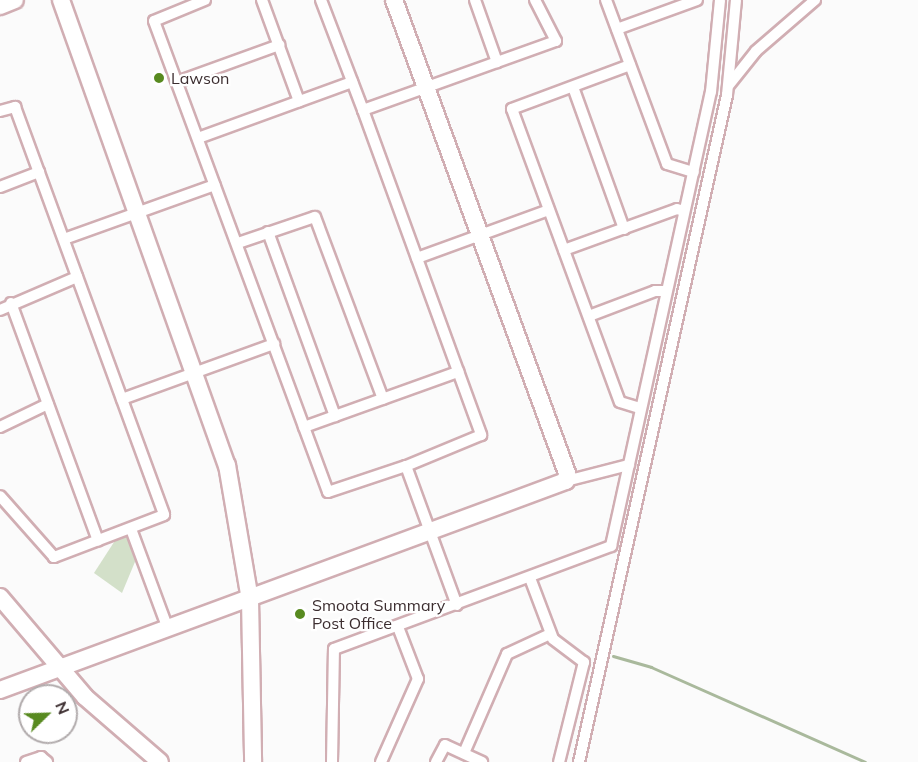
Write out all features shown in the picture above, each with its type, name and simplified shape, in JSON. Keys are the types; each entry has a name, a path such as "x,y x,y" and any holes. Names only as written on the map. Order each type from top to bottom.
{"street":[{"path":"0,6 15,0"},
{"path":"61,0 196,373 232,487 250,599 253,762"},
{"path":"205,0 154,21 330,493 479,438 417,258 321,0"},
{"path":"262,0 299,101"},
{"path":"394,0 567,473 566,481"},
{"path":"475,0 497,62"},
{"path":"363,110 556,41 535,0"},
{"path":"606,0 667,164 694,172"},
{"path":"617,29 675,4 697,0"},
{"path":"332,762 334,649 608,550 629,465 665,291 715,72 720,0"},
{"path":"579,762 728,85 736,0"},
{"path":"728,85 756,51 815,0"},
{"path":"177,82 279,45"},
{"path":"630,65 512,109 620,402 640,408"},
{"path":"198,138 352,82"},
{"path":"573,87 624,229"},
{"path":"0,111 15,107 164,515 131,529 52,556 0,496"},
{"path":"0,186 39,172"},
{"path":"64,239 215,185"},
{"path":"564,250 677,209 684,211"},
{"path":"417,258 549,210"},
{"path":"238,243 315,217 382,399"},
{"path":"268,232 335,416"},
{"path":"0,310 11,303 77,277"},
{"path":"589,316 655,291 665,291"},
{"path":"11,303 98,541"},
{"path":"122,399 274,344"},
{"path":"304,427 458,372"},
{"path":"0,427 48,404"},
{"path":"0,690 566,481 629,465"},
{"path":"406,466 457,605"},
{"path":"131,529 168,629"},
{"path":"530,578 550,634 556,644 584,662 559,762"},
{"path":"2,604 58,669 110,722 160,762"},
{"path":"381,762 418,679 398,627"},
{"path":"464,753 507,654 550,634"},
{"path":"436,762 446,745 482,762"},
{"path":"26,762 40,757 47,762"}],"green space":[{"path":"125,535 137,557 122,593 94,573 116,539"}],"waterway":[{"path":"613,656 651,667 865,762"}],"place":[{"name":"Lawson","path":"159,78"},
{"name":"Smoota Summary Post Office","path":"300,614"}]}
